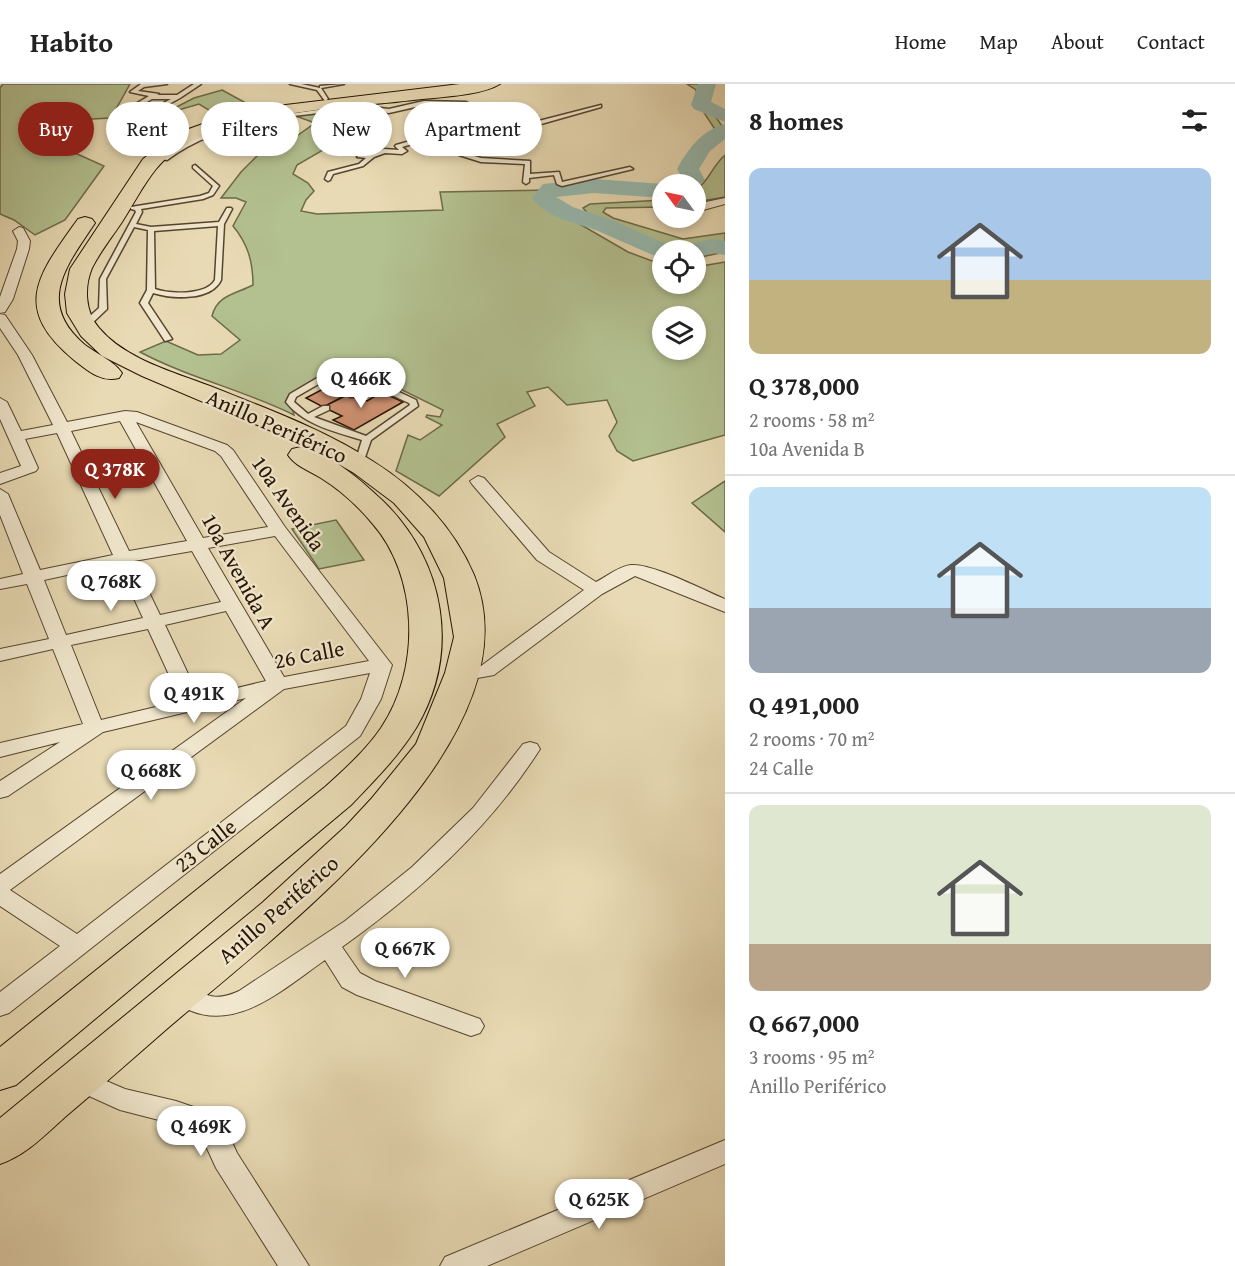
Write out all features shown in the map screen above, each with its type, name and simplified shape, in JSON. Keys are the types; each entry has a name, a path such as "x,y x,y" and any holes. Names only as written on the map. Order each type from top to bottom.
{"highway":[{"name":"Anillo Periférico","path":"0,1072 338,796 395,734 415,693 424,659 427,623 426,602 416,567 391,525 380,512 337,476 309,459 269,440 135,386 87,359 65,339 53,320 47,299 48,284 55,267 128,160 143,148 179,128 209,118 332,92 445,84"},
{"name":"Anillo Periférico","path":"0,1145 326,870 387,806 431,747 449,710 461,675 470,634 466,595 447,549 421,514 383,480 363,451 334,448 300,420 135,365 108,348 85,325 77,306 75,288 81,269 130,214 143,175 162,151 206,129 332,92 492,84"}],"street":[{"path":"706,206 725,201"},
{"path":"0,309 6,299 23,249 24,241 19,231"},
{"path":"0,318 6,342 25,356 62,427 193,705"},
{"path":"0,402 30,468 0,479"},
{"name":"10a Avenida","path":"16,436 125,417 149,420 221,448 227,453 279,530 382,665"},
{"name":"10a Avenida A","path":"125,417 198,543 230,604 278,684"},
{"path":"478,481 543,556 596,590"},
{"path":"0,494 95,729 0,791"},
{"path":"0,584 198,543 279,530"},
{"path":"461,675 487,671 596,590 632,570 647,573 725,606"},
{"path":"0,655 230,604"},
{"name":"26 Calle","path":"0,750 278,684 382,665"},
{"name":"23 Calle","path":"0,1006 353,730 367,712 375,693 382,665"},
{"path":"0,886 278,684"},
{"path":"180,994 201,1006 220,1008 243,1001 329,946 445,850 517,770 530,749"},
{"path":"0,895 76,945"},
{"path":"329,946 351,980 366,988 471,1026"},
{"path":"78,1080 120,1099 176,1112 199,1120 216,1137 226,1160 294,1266"},
{"path":"455,1266 725,1152"}],"lane":[{"path":"166,84 143,85 133,92 178,97"},
{"path":"143,102 166,84"},
{"path":"169,102 198,84"},
{"path":"293,84 332,92"},
{"path":"542,122 599,106"},
{"path":"143,175 150,173 173,153 210,134 250,121 353,107 392,111 404,108"},
{"path":"362,156 360,158 372,156"},
{"path":"328,179 330,173 361,165 372,156"},
{"path":"467,156 476,159 526,161 528,162 527,179 557,173 559,183 562,184 630,169"},
{"path":"130,214 211,194 216,186 195,167"},
{"path":"151,290 165,294 204,292 215,286 218,280 221,224 229,209"},
{"path":"130,214 151,229 221,224"},
{"path":"151,229 151,290 144,303 168,339"},
{"path":"326,408 300,420 290,402 292,396 327,376 351,373 408,398 414,406 363,451"},
{"path":"353,395 376,383"}],"green space":[{"path":"3,84 130,84 120,102 106,102 106,118 94,119 94,102 18,102 18,156 82,156 104,166 65,220 35,235 14,220 0,214 0,88"},
{"path":"687,84 707,84 710,87 707,104 724,129 720,137 697,102 696,90"},
{"path":"222,90 244,102 201,102 201,105 189,107 189,102 186,102"},
{"path":"311,113 311,122 299,117 299,114"},
{"path":"311,126 313,156 297,165 293,174 308,183 314,191 306,200 301,211 317,214 443,210 440,192 552,190 543,196 545,204 628,252 652,261 652,294 706,294 706,265 725,262 725,435 633,461 617,451 609,436 617,422 607,400 567,405 548,387 527,392 535,406 497,424 505,437 439,496 396,471 408,435 420,440 442,425 426,417 427,415 440,417 443,410 368,373 339,372 290,399 294,415 140,352 166,341 198,355 221,354 240,340 212,316 223,299 253,285 249,254 233,226 246,202 236,198 221,198 257,156 299,156 299,134"},
{"path":"725,155 725,197 706,200 706,180"},
{"path":"652,201 652,207 606,208 603,212 613,218 683,239 725,233 725,252 706,256 706,240 652,240 652,249 646,247 590,216 583,208 590,204"},
{"path":"725,481 725,532 692,503"},
{"path":"336,520 364,560 319,569 292,529"}],"building":[{"path":"340,380 358,389 323,407 306,398"},
{"path":"382,392 403,402 354,430 333,420 342,416 323,407 349,394 367,401"}],"waterway":[{"path":"707,84 701,105 725,116"},
{"path":"691,174 688,169 695,156 708,142 725,130"},
{"path":"652,191 594,186 551,189 543,198 565,212 606,226 652,246"},
{"path":"706,247 725,248"}]}
